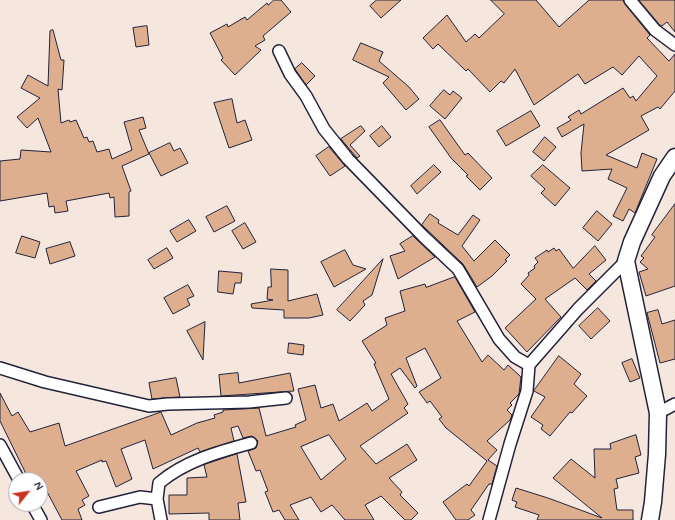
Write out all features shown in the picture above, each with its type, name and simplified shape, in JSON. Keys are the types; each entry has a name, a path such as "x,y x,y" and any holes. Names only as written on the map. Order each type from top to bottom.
{"main road":[{"path":"650,520 657,454 658,413 626,261 632,242 662,176 675,157"}],"street":[{"path":"630,0 655,30 675,45"},
{"path":"279,52 290,74 306,96 324,129 348,159 423,236 458,269 499,339 515,357 529,365"},
{"path":"488,520 527,391 529,365 578,309 626,261"},
{"path":"0,368 45,382 149,406 168,404 249,402 286,398"},
{"path":"658,413 675,404"},
{"path":"162,520 157,498 159,483 175,470 208,455 251,443"},
{"path":"0,445 15,472"},
{"path":"99,507 140,497 157,498"}],"building":[{"path":"274,0 281,0 291,12 263,36 265,40 255,46 261,50 235,75 221,60 223,58 210,33 227,24 228,27 245,17 247,20 267,3 268,5"},
{"path":"377,0 401,0 381,18 370,6"},
{"path":"491,0 536,0 559,27 589,0 623,0 650,35 647,38 669,61 675,54 675,91 660,109 658,107 641,116 649,130 606,155 637,168 642,153 657,159 635,213 629,209 623,221 613,216 627,188 608,179 612,169 582,171 581,153 584,124 562,137 557,128 571,120 568,117 579,110 581,114 623,88 630,98 633,96 636,101 657,76 639,56 622,75 613,67 585,84 578,74 534,105 515,69 504,83 501,81 490,92 468,69 466,71 438,44 433,49 423,38 447,15 466,42 475,34 479,38 504,14"},
{"path":"639,0 675,0 675,32 667,22 662,26 660,25"},
{"path":"147,26 149,45 136,47 133,28"},
{"path":"53,30 61,60 64,60 62,90 58,89 61,123 69,120 70,122 76,120 84,138 87,137 89,142 93,141 97,152 109,149 112,159 132,150 124,122 143,117 146,128 139,130 149,154 122,166 131,191 129,192 129,216 115,217 114,197 110,198 109,193 66,201 68,211 55,213 54,206 49,207 47,193 0,201 0,161 20,159 21,150 51,152 38,118 27,128 17,117 40,98 21,88 28,75 48,86 50,31"},
{"path":"361,43 383,52 379,61 409,87 419,99 406,110 383,83 389,77 353,60"},
{"path":"302,63 315,76 306,85 295,69"},
{"path":"444,90 450,95 453,91 462,98 445,119 430,106"},
{"path":"232,99 237,123 245,120 252,140 229,148 214,103"},
{"path":"531,111 540,126 506,146 497,131"},
{"path":"440,120 465,155 468,153 492,178 480,190 451,158 429,127"},
{"path":"361,126 365,131 350,145 360,156 357,158 341,139"},
{"path":"382,126 391,137 379,147 370,136"},
{"path":"545,137 556,147 544,161 533,152"},
{"path":"170,143 174,151 180,148 188,163 161,176 149,153"},
{"path":"329,147 345,166 330,176 316,156"},
{"path":"434,165 441,172 417,194 411,186"},
{"path":"543,165 570,188 555,206 541,193 545,189 531,176"},
{"path":"675,204 675,286 646,296 639,272 648,269 640,262 644,258 641,256 655,237 652,235"},
{"path":"227,206 235,221 214,232 206,217"},
{"path":"597,211 612,224 598,241 583,228"},
{"path":"430,214 439,220 438,223 458,235 473,215 480,220 462,246 474,261 495,240 510,255 505,260 507,261 492,276 477,287 463,264 422,225"},
{"path":"189,220 196,231 177,242 170,231"},
{"path":"245,223 256,242 243,249 232,231"},
{"path":"22,236 40,242 35,258 16,253"},
{"path":"413,236 435,257 398,279 390,256 405,251 400,244"},
{"path":"70,242 75,256 50,264 46,249"},
{"path":"595,246 606,260 589,274 596,281 587,290 575,278 545,299 561,317 527,352 505,328 536,299 521,284 529,275 528,273 535,268 534,266 538,262 535,258 547,250 548,252 554,248 556,251 559,249 573,268"},
{"path":"167,248 173,258 154,269 148,260"},
{"path":"345,250 353,265 366,269 334,287 321,262"},
{"path":"383,259 372,295 363,301 365,305 350,321 337,310"},
{"path":"271,269 288,270 288,301 317,294 323,315 309,318 284,318 284,310 252,308 251,304 273,300 267,299 268,287 271,287"},
{"path":"219,271 242,273 241,283 235,283 233,294 218,292"},
{"path":"455,277 475,312 457,321 482,362 488,355 504,370 508,365 521,377 519,394 510,403 512,405 507,410 512,415 510,420 487,441 497,450 488,460 497,466 492,484 489,484 471,510 475,515 468,520 456,520 443,502 467,484 469,486 487,461 446,428 439,419 442,417 430,401 427,403 419,392 441,378 425,348 406,358 417,386 415,388 400,368 391,374 408,404 404,408 408,413 360,446 376,464 407,444 417,460 389,478 402,492 400,495 418,513 411,520 405,520 381,496 365,505 374,520 345,520 332,505 321,512 311,497 290,505 299,520 285,520 279,510 273,512 265,492 268,491 260,470 256,471 248,451 256,448 258,441 252,436 243,438 238,426 231,428 234,441 200,452 198,448 153,469 145,440 121,449 132,479 116,487 106,461 102,462 102,460 76,471 89,496 82,500 85,505 78,509 82,520 62,520 48,494 48,472 25,472 0,421 0,393 12,416 18,412 30,432 59,423 65,446 161,412 171,435 197,423 215,418 214,415 223,412 223,410 259,408 266,436 296,427 295,425 306,420 298,389 315,385 321,408 333,404 339,421 367,403 372,411 389,399 374,364 376,363 362,341 387,325 385,318 405,311 400,291 425,284 426,287","holes":["329,435 346,459 321,480 301,447"]},
{"path":"188,285 194,296 187,299 190,305 173,314 164,298"},
{"path":"598,308 610,321 591,339 579,326"},
{"path":"658,310 662,324 675,320 675,359 660,363 647,313"},
{"path":"205,322 203,360 187,331"},
{"path":"289,343 304,345 303,355 288,353"},
{"path":"559,356 581,374 574,384 587,396 572,413 570,412 550,436 541,429 543,425 531,417 545,397 534,391"},
{"path":"632,359 640,378 630,382 622,363"},
{"path":"238,373 239,383 290,373 294,391 221,396 219,375"},
{"path":"176,378 180,397 152,399 149,383"},
{"path":"636,435 641,455 635,457 639,473 616,479 618,488 614,489 617,510 633,510 633,520 537,520 539,515 515,507 517,502 512,500 516,488 602,518 553,478 571,459 595,478 594,449 611,449 610,444"},
{"path":"237,454 246,502 238,503 240,520 209,520 209,513 169,514 169,495 187,495 187,478 207,477 204,465"}]}
